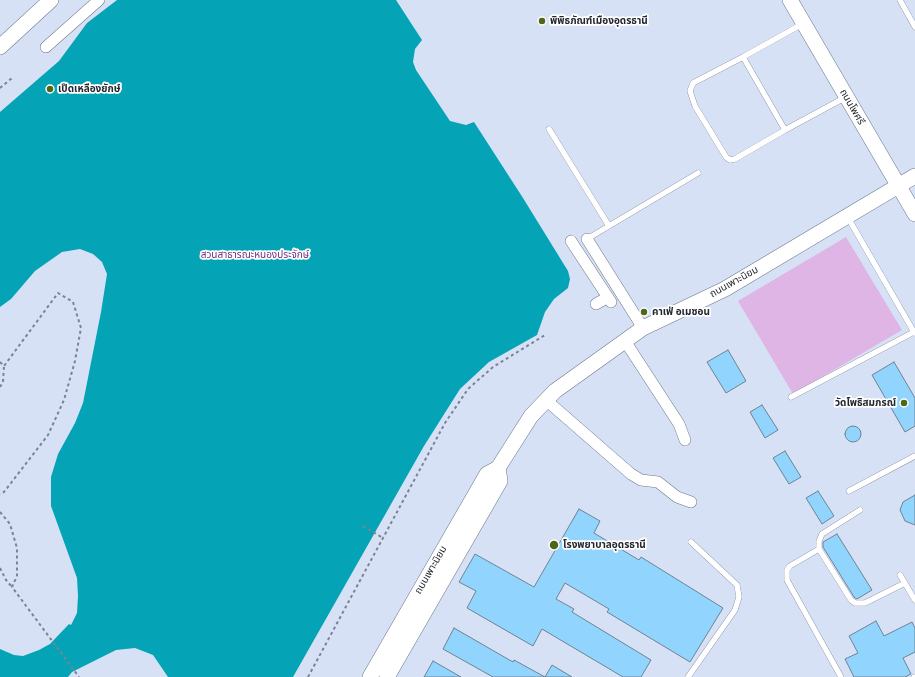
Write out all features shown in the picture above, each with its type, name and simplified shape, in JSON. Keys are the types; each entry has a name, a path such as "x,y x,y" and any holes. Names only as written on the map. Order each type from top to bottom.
{"street":[{"path":"0,47 51,0"},
{"path":"46,47 99,0"},
{"name":"ถนนโพศรี","path":"790,0 915,214"},
{"name":"ถนนเพาะนิยม","path":"370,677 487,474 498,468 531,416 555,391 643,328 725,289 915,176"},
{"path":"587,239 643,328"},
{"path":"572,241 609,299 596,304"},
{"path":"625,341 679,424 685,440"},
{"path":"546,400 631,474 641,480 658,482 677,497 690,502"},
{"name":"ถนนเพาะนิยม","path":"387,677 500,481 498,468"}],"lane":[{"path":"900,0 915,26"},
{"path":"804,23 693,83 690,91 695,106 726,158 730,160 735,159 846,97"},
{"path":"743,57 785,130"},
{"path":"549,129 609,226"},
{"path":"587,239 698,173"},
{"path":"791,397 915,332 846,216"},
{"path":"849,491 915,456"},
{"path":"860,510 822,534 819,541 819,549 851,600 857,604 865,603 904,583"},
{"path":"688,677 735,610 739,597 737,585 690,542"},
{"path":"819,549 790,566 787,580 840,677"},
{"path":"900,575 915,600"}],"path":[{"path":"0,88 12,78"},
{"path":"0,387 3,382 4,366 58,293 73,302 81,328 75,362 64,400 48,435 4,492 0,494"},
{"path":"308,677 445,423 468,389 493,367 545,335"},
{"path":"0,362 4,366"},
{"path":"0,512 10,524 16,548 17,576 12,587"},
{"path":"363,526 384,538"},
{"path":"0,568 6,580 79,677"}],"shaded area":[{"path":"846,237 902,330 793,394 738,301"}],"water":[{"name":"สวนสาธารณะหนองประจักษ์","path":"117,0 396,0 422,40 415,49 413,62 416,70 450,121 466,125 474,122 568,271 570,279 568,288 554,299 545,312 537,335 489,362 460,389 424,446 293,677 168,677 153,655 135,648 116,650 72,672 68,677 0,677 0,649 14,655 23,656 39,650 50,644 69,624 71,625 77,613 77,578 51,506 51,477 58,454 75,423 83,403 107,274 102,262 93,254 80,249 62,252 35,271 11,299 0,307 0,112 59,61 87,23"}],"building":[{"path":"728,350 746,381 726,393 707,362"},
{"path":"894,362 915,398 915,426 905,432 872,375"},
{"path":"762,405 778,430 765,438 750,412"},
{"path":"850,426 856,426 861,431 859,440 856,442 850,442 845,437 845,431"},
{"path":"785,451 801,477 789,484 773,458"},
{"path":"818,491 834,516 822,524 806,498"},
{"path":"915,495 915,525 905,521 900,510 903,502"},
{"path":"579,509 600,521 594,533 639,560 641,557 723,608 690,662 607,612 609,609 565,583 556,599 574,609 572,612 651,660 641,677 623,677 542,629 533,646 467,608 476,591 459,582 475,554 534,587"},
{"path":"837,534 872,590 857,599 854,597 823,547 823,542"},
{"path":"876,621 884,636 912,622 915,628 915,652 903,658 911,674 905,677 854,677 845,659 858,653 849,636"},
{"path":"454,628 513,662 514,660 545,677 493,677 443,649"},
{"path":"433,661 461,677 424,677"},
{"path":"552,665 572,677 545,677"}],"place":[{"name":"พิพิธภัณฑ์เมืองอุดรธานี","path":"542,21"},
{"name":"เป็ดเหลืองยักษ์","path":"50,89"},
{"name":"คาเฟ่ อเมซอน","path":"644,312"},
{"name":"วัดโพธิสมภรณ์","path":"904,403"},
{"name":"โรงพยาบาลอุดรธานี","path":"554,545"}]}
